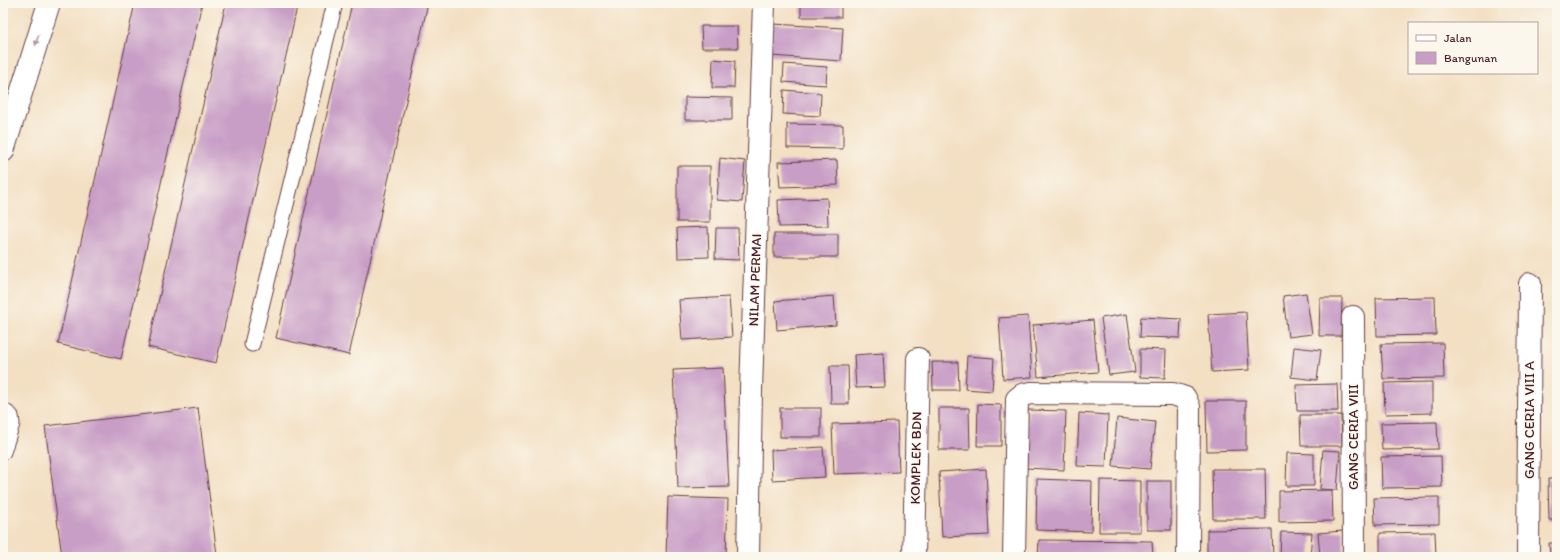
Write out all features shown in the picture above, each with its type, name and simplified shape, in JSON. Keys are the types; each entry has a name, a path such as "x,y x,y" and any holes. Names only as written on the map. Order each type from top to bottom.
{"main road":[{"path":"3,151 49,3"},
{"name":"NILAM PERMAI","path":"748,557 751,390 764,3"},
{"name":"GANG CERIA VIII A","path":"1528,557 1530,284"},
{"name":"GANG CERIA VIII","path":"1353,316 1354,557"},
{"name":"KOMPLEK BDN","path":"914,557 918,359"},
{"path":"1014,557 1016,407 1017,399 1022,395 1031,393 1172,394 1186,398 1189,407 1188,557"}],"lane":[{"path":"252,344 335,3"},
{"path":"3,410 11,416 12,424 3,452"}],"building":[{"path":"135,3 202,3 121,359 58,344"},
{"path":"226,3 298,3 216,363 148,347"},
{"path":"352,3 428,3 349,355 276,338"},
{"path":"697,3 723,3 723,6"},
{"path":"801,3 841,3 841,17 801,17"},
{"path":"773,24 843,28 841,61 771,56"},
{"path":"701,26 737,26 738,48 702,48"},
{"path":"713,59 735,61 734,88 712,88"},
{"path":"784,64 827,67 826,85 783,82"},
{"path":"784,90 821,93 820,116 783,114"},
{"path":"685,97 732,98 732,120 685,120"},
{"path":"787,124 843,125 843,149 787,148"},
{"path":"720,158 745,161 742,202 717,200"},
{"path":"837,160 838,185 780,187 778,162"},
{"path":"677,166 710,166 710,222 677,222"},
{"path":"827,198 828,226 779,227 778,200"},
{"path":"708,227 709,257 678,258 677,228"},
{"path":"716,228 738,228 739,260 715,259"},
{"path":"774,234 838,234 838,257 774,257"},
{"path":"1306,293 1312,334 1288,337 1283,296"},
{"path":"834,296 836,325 777,330 775,301"},
{"path":"729,297 732,337 682,340 679,300"},
{"path":"1435,297 1436,335 1377,336 1376,298"},
{"path":"1320,298 1342,298 1341,336 1319,336"},
{"path":"1246,312 1249,370 1212,372 1208,314"},
{"path":"1127,314 1135,372 1109,375 1101,318"},
{"path":"1028,316 1032,377 1003,379 999,318"},
{"path":"1141,317 1181,319 1180,338 1140,337"},
{"path":"1093,320 1098,372 1038,377 1033,325"},
{"path":"1443,343 1444,378 1383,379 1381,344"},
{"path":"1294,347 1321,350 1317,380 1291,377"},
{"path":"1140,349 1166,350 1165,378 1140,377"},
{"path":"883,353 885,387 856,388 854,355"},
{"path":"967,356 994,358 992,391 965,389"},
{"path":"932,362 958,362 959,390 933,390"},
{"path":"830,366 848,366 849,404 831,404"},
{"path":"723,368 729,487 678,488 673,370"},
{"path":"1432,382 1432,413 1385,414 1384,383"},
{"path":"1337,384 1338,411 1297,411 1296,385"},
{"path":"1206,401 1246,401 1246,450 1207,451"},
{"path":"978,404 1001,405 1001,446 977,446"},
{"path":"198,408 217,555 198,557 62,557 45,426"},
{"path":"780,408 821,408 821,437 780,437"},
{"path":"939,408 969,408 970,450 939,450"},
{"path":"1028,410 1066,411 1064,470 1026,468"},
{"path":"1079,413 1108,415 1106,467 1077,466"},
{"path":"1300,415 1341,415 1342,446 1301,446"},
{"path":"1117,418 1155,422 1150,469 1113,466"},
{"path":"897,422 899,472 834,474 832,424"},
{"path":"1437,422 1438,449 1382,450 1381,423"},
{"path":"823,447 825,477 772,480 771,450"},
{"path":"1323,450 1340,451 1337,490 1320,489"},
{"path":"1287,453 1314,454 1314,486 1286,486"},
{"path":"1441,456 1442,487 1382,488 1381,457"},
{"path":"986,469 989,535 942,537 939,472"},
{"path":"1212,469 1265,469 1266,519 1213,519"},
{"path":"1037,479 1092,481 1091,532 1036,530"},
{"path":"1548,479 1557,479 1557,520 1549,520"},
{"path":"1100,480 1140,481 1140,532 1099,532"},
{"path":"1147,481 1171,481 1171,530 1147,530"},
{"path":"1332,490 1333,521 1279,522 1279,491"},
{"path":"668,497 728,499 726,557 666,557"},
{"path":"1439,497 1439,524 1375,525 1374,498"},
{"path":"1272,529 1273,557 1207,557 1207,530"},
{"path":"1343,531 1344,557 1320,557 1318,533"},
{"path":"1281,532 1312,533 1310,557 1280,557"},
{"path":"1435,532 1436,557 1380,557 1380,533"},
{"path":"1039,540 1152,541 1153,557 1038,557"},
{"path":"1549,543 1557,543 1557,557 1550,557"}]}
